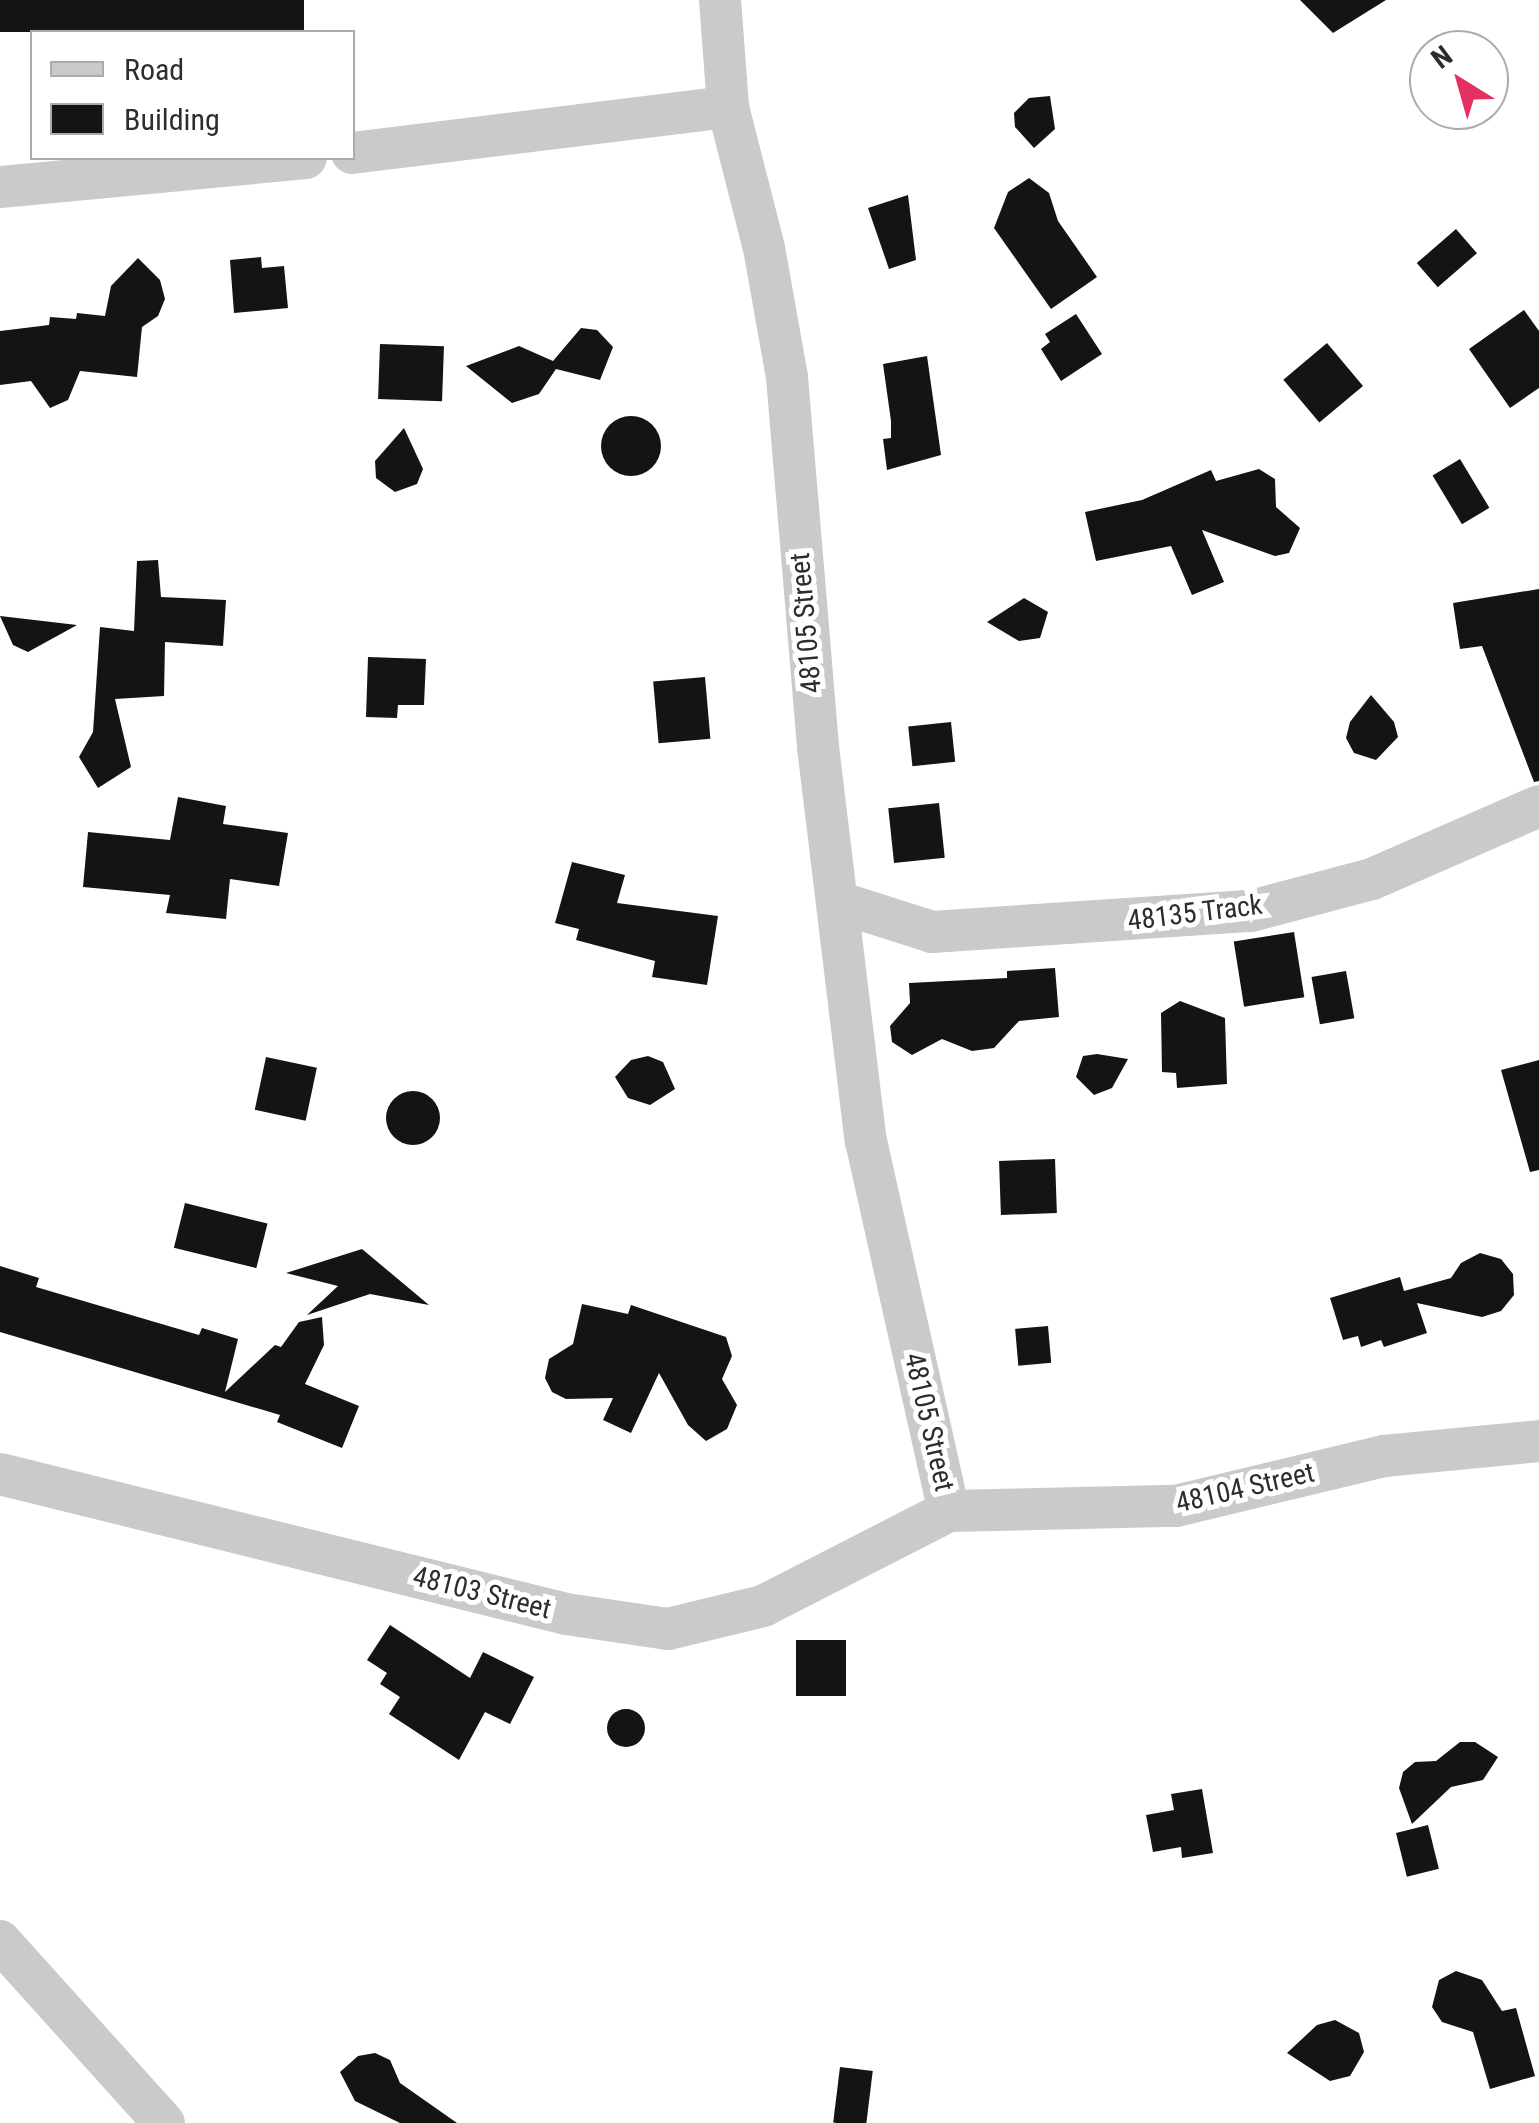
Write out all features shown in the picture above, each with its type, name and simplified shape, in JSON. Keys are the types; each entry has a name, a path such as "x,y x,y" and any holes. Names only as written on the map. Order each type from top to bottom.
{"street":[{"name":"48105 Street","path":"720,0 728,107 764,248 788,377 818,747 866,1141 949,1511"},
{"path":"355,153 728,107"},
{"path":"0,187 285,160"},
{"name":"48135 Track","path":"838,902 932,932 1251,911 1372,879 1539,806"},
{"name":"48104 Street","path":"949,1511 1176,1506 1384,1456 1539,1441"},
{"name":"48103 Street","path":"0,1474 550,1610 668,1629 763,1606 949,1511"},
{"path":"0,1941 164,2123"}],"building":[{"path":"0,0 304,0 304,30 0,32"},
{"path":"1300,0 1386,0 1333,33"},
{"path":"1050,96 1055,129 1034,148 1015,127 1014,113 1029,98"},
{"path":"1029,178 1049,193 1058,221 1097,277 1051,309 994,228 1008,192"},
{"path":"908,195 916,260 889,269 868,208"},
{"path":"1456,229 1477,253 1438,287 1417,263"},
{"path":"261,257 262,268 284,266 288,308 234,313 230,260"},
{"path":"138,258 160,280 165,299 158,316 142,327 137,377 80,371 68,400 50,408 31,381 0,385 0,331 49,325 50,317 76,319 77,313 105,316 111,286"},
{"path":"1524,310 1539,331 1539,388 1510,408 1469,349"},
{"path":"1076,314 1102,354 1061,381 1041,349 1050,342 1045,334"},
{"path":"581,328 597,330 613,347 600,380 556,369 539,394 512,403 466,366 519,346 553,361"},
{"path":"1327,343 1363,386 1319,423 1283,380"},
{"path":"380,344 444,346 442,401 378,399"},
{"path":"927,356 941,455 887,470 883,439 891,438 891,421 883,364"},
{"path":"631,416 652,425 661,446 652,467 631,476 610,467 601,446 610,425"},
{"path":"404,428 423,469 417,484 395,492 376,478 375,461"},
{"path":"1460,459 1489,508 1462,524 1433,475"},
{"path":"1259,469 1275,479 1276,507 1300,528 1289,553 1275,556 1202,530 1224,582 1192,595 1171,546 1096,561 1085,512 1142,500 1211,470 1216,481"},
{"path":"158,560 161,597 226,600 223,646 165,642 164,696 115,699 131,767 98,788 79,757 93,732 100,627 134,631 137,561"},
{"path":"1539,589 1539,781 1534,782 1482,646 1460,649 1453,603"},
{"path":"1024,598 1048,612 1040,638 1019,641 987,622"},
{"path":"0,616 77,625 28,652 13,645"},
{"path":"368,657 426,659 424,705 398,705 397,718 366,717"},
{"path":"705,677 710,739 659,743 653,682"},
{"path":"1371,695 1394,722 1398,737 1376,760 1354,753 1346,738 1350,722"},
{"path":"951,722 955,762 912,766 908,726"},
{"path":"178,797 226,806 223,824 288,833 279,886 230,879 226,919 166,913 170,895 83,887 88,832 170,840"},
{"path":"939,803 945,858 894,863 888,808"},
{"path":"572,862 625,875 617,903 718,916 707,985 652,977 655,961 576,940 579,929 555,923"},
{"path":"1294,932 1304,997 1244,1007 1234,942"},
{"path":"1055,968 1059,1017 1019,1021 994,1048 972,1051 942,1039 912,1055 892,1042 890,1026 910,1003 909,983 1007,978 1007,971"},
{"path":"1346,971 1354,1018 1320,1024 1312,977"},
{"path":"1180,1001 1225,1018 1227,1084 1177,1088 1176,1073 1162,1072 1161,1013"},
{"path":"648,1056 663,1062 675,1089 650,1105 628,1098 615,1077 631,1060"},
{"path":"1083,1056 1128,1059 1112,1088 1094,1095 1076,1077"},
{"path":"266,1057 317,1068 306,1121 255,1110"},
{"path":"1539,1060 1539,1170 1530,1172 1501,1070"},
{"path":"413,1091 432,1099 440,1118 432,1137 413,1145 394,1137 386,1118 394,1099"},
{"path":"1055,1159 1057,1213 1001,1215 999,1161"},
{"path":"185,1203 267,1224 256,1268 174,1248"},
{"path":"362,1249 429,1305 370,1294 307,1315 338,1286 286,1273"},
{"path":"1480,1253 1501,1259 1513,1274 1514,1295 1501,1311 1482,1317 1417,1303 1427,1333 1384,1347 1381,1340 1361,1347 1358,1336 1343,1340 1330,1298 1400,1277 1404,1291 1451,1278 1461,1263"},
{"path":"0,1266 39,1278 36,1287 199,1335 202,1328 238,1339 225,1392 275,1345 281,1347 299,1322 322,1317 324,1345 305,1384 359,1406 342,1448 277,1422 280,1415 0,1332"},
{"path":"582,1304 628,1314 631,1305 726,1337 732,1356 722,1379 737,1405 727,1429 706,1441 688,1425 659,1373 631,1433 603,1420 613,1398 566,1399 552,1392 545,1378 549,1359 573,1344"},
{"path":"1048,1326 1051,1363 1018,1366 1015,1329"},
{"path":"390,1625 470,1678 483,1652 534,1677 510,1724 485,1712 459,1760 389,1714 400,1697 380,1684 387,1673 367,1660"},
{"path":"796,1640 846,1640 846,1696 796,1696"},
{"path":"626,1709 640,1714 645,1728 640,1742 626,1747 612,1742 607,1728 612,1714"},
{"path":"1460,1742 1475,1742 1498,1757 1483,1780 1451,1787 1412,1824 1399,1788 1403,1772 1415,1762 1436,1761"},
{"path":"1202,1789 1213,1853 1182,1858 1181,1847 1153,1852 1146,1815 1174,1810 1171,1794"},
{"path":"1428,1825 1439,1869 1407,1877 1396,1833"},
{"path":"1456,1971 1482,1980 1502,2011 1516,2008 1535,2076 1490,2089 1473,2032 1442,2022 1432,2007 1439,1980"},
{"path":"1335,2020 1359,2033 1364,2052 1350,2076 1330,2081 1287,2053 1317,2025"},
{"path":"375,2053 390,2060 400,2083 457,2123 400,2123 355,2101 340,2072 358,2056"},
{"path":"840,2067 873,2071 866,2123 833,2123"}]}
